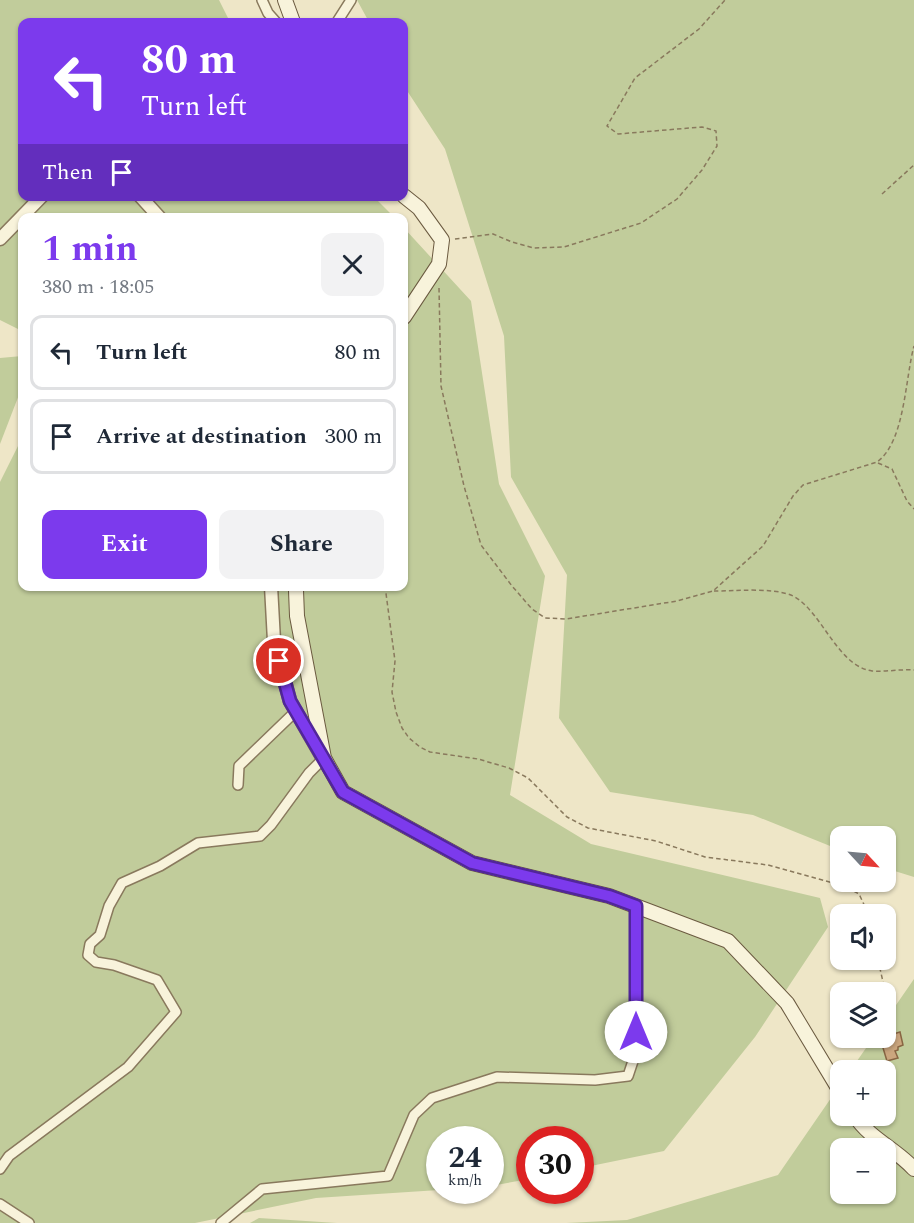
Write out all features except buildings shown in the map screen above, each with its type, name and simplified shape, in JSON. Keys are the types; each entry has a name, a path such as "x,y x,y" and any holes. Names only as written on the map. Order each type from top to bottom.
{"main road":[{"path":"285,0 292,18"},
{"path":"408,199 419,208 442,240 440,264 408,311"},
{"path":"296,591 297,616 324,758 343,792 472,863 609,896 728,941 787,1003 830,1074"},
{"path":"862,1126 914,1169"}],"street":[{"path":"262,0 272,18"},
{"path":"340,18 351,0"},
{"path":"25,213 37,201"},
{"path":"145,201 155,213"},
{"path":"0,239 18,221"},
{"path":"0,1169 9,1156 128,1067 176,1012 157,980 114,965 96,962 88,955 90,944 100,935 109,906 122,883 160,866 198,843 260,836 272,825 309,773 324,758 290,701 274,641 271,591"},
{"path":"238,785 239,766 296,711"},
{"path":"221,1223 262,1189 388,1176 414,1115 432,1098 497,1077 596,1080 628,1076 636,1052 636,906"},
{"path":"0,1204 29,1223"}],"path":[{"path":"442,240 493,234 534,248 564,247 641,223 677,200 702,170 717,146 716,131 702,127 618,134 607,126 635,78 699,28 725,0"},
{"path":"882,195 914,165"},
{"path":"439,286 441,386 464,486 482,545 532,609 545,618 566,619 677,602 714,591 769,591 792,595 805,605 845,655 858,664 871,671 914,670"},
{"path":"714,591 763,546 793,496 803,485 877,462 885,457 897,432 914,346"},
{"path":"877,462 892,469 907,501 914,509"},
{"path":"386,591 394,661 392,692 396,712 402,728 420,747 430,752 478,759 509,768 528,778 567,817 588,828 656,841 705,857 768,865 844,886 859,894 864,904"}],"green space":[{"path":"0,0 219,0 228,18 18,18 18,201 378,201 390,213 18,213 18,329 0,320"},
{"path":"357,0 914,0 914,877 896,871 896,826 830,826 830,846 753,815 610,792 559,718 567,575 511,477 504,336 445,149 408,92 408,18 367,18"},
{"path":"408,232 471,301 499,484 545,576 510,795 591,844 820,898 828,927 755,1037 664,1151 594,1165 594,1126 516,1126 516,1181 504,1184 504,1126 426,1126 426,1191 316,1198 195,1223 0,1223 0,482 18,446 18,591 408,591"},
{"path":"18,356 18,397 0,444 0,358"},
{"path":"914,979 914,1223 566,1223 627,1220 778,1175 830,1100 830,1126 896,1126 896,1060 858,1060 866,1048 896,1048 896,1005"},
{"path":"259,1218 337,1223 250,1223"}],"route":[{"path":"279,661 290,701 343,792 472,863 609,896 636,906 636,1032"}]}
